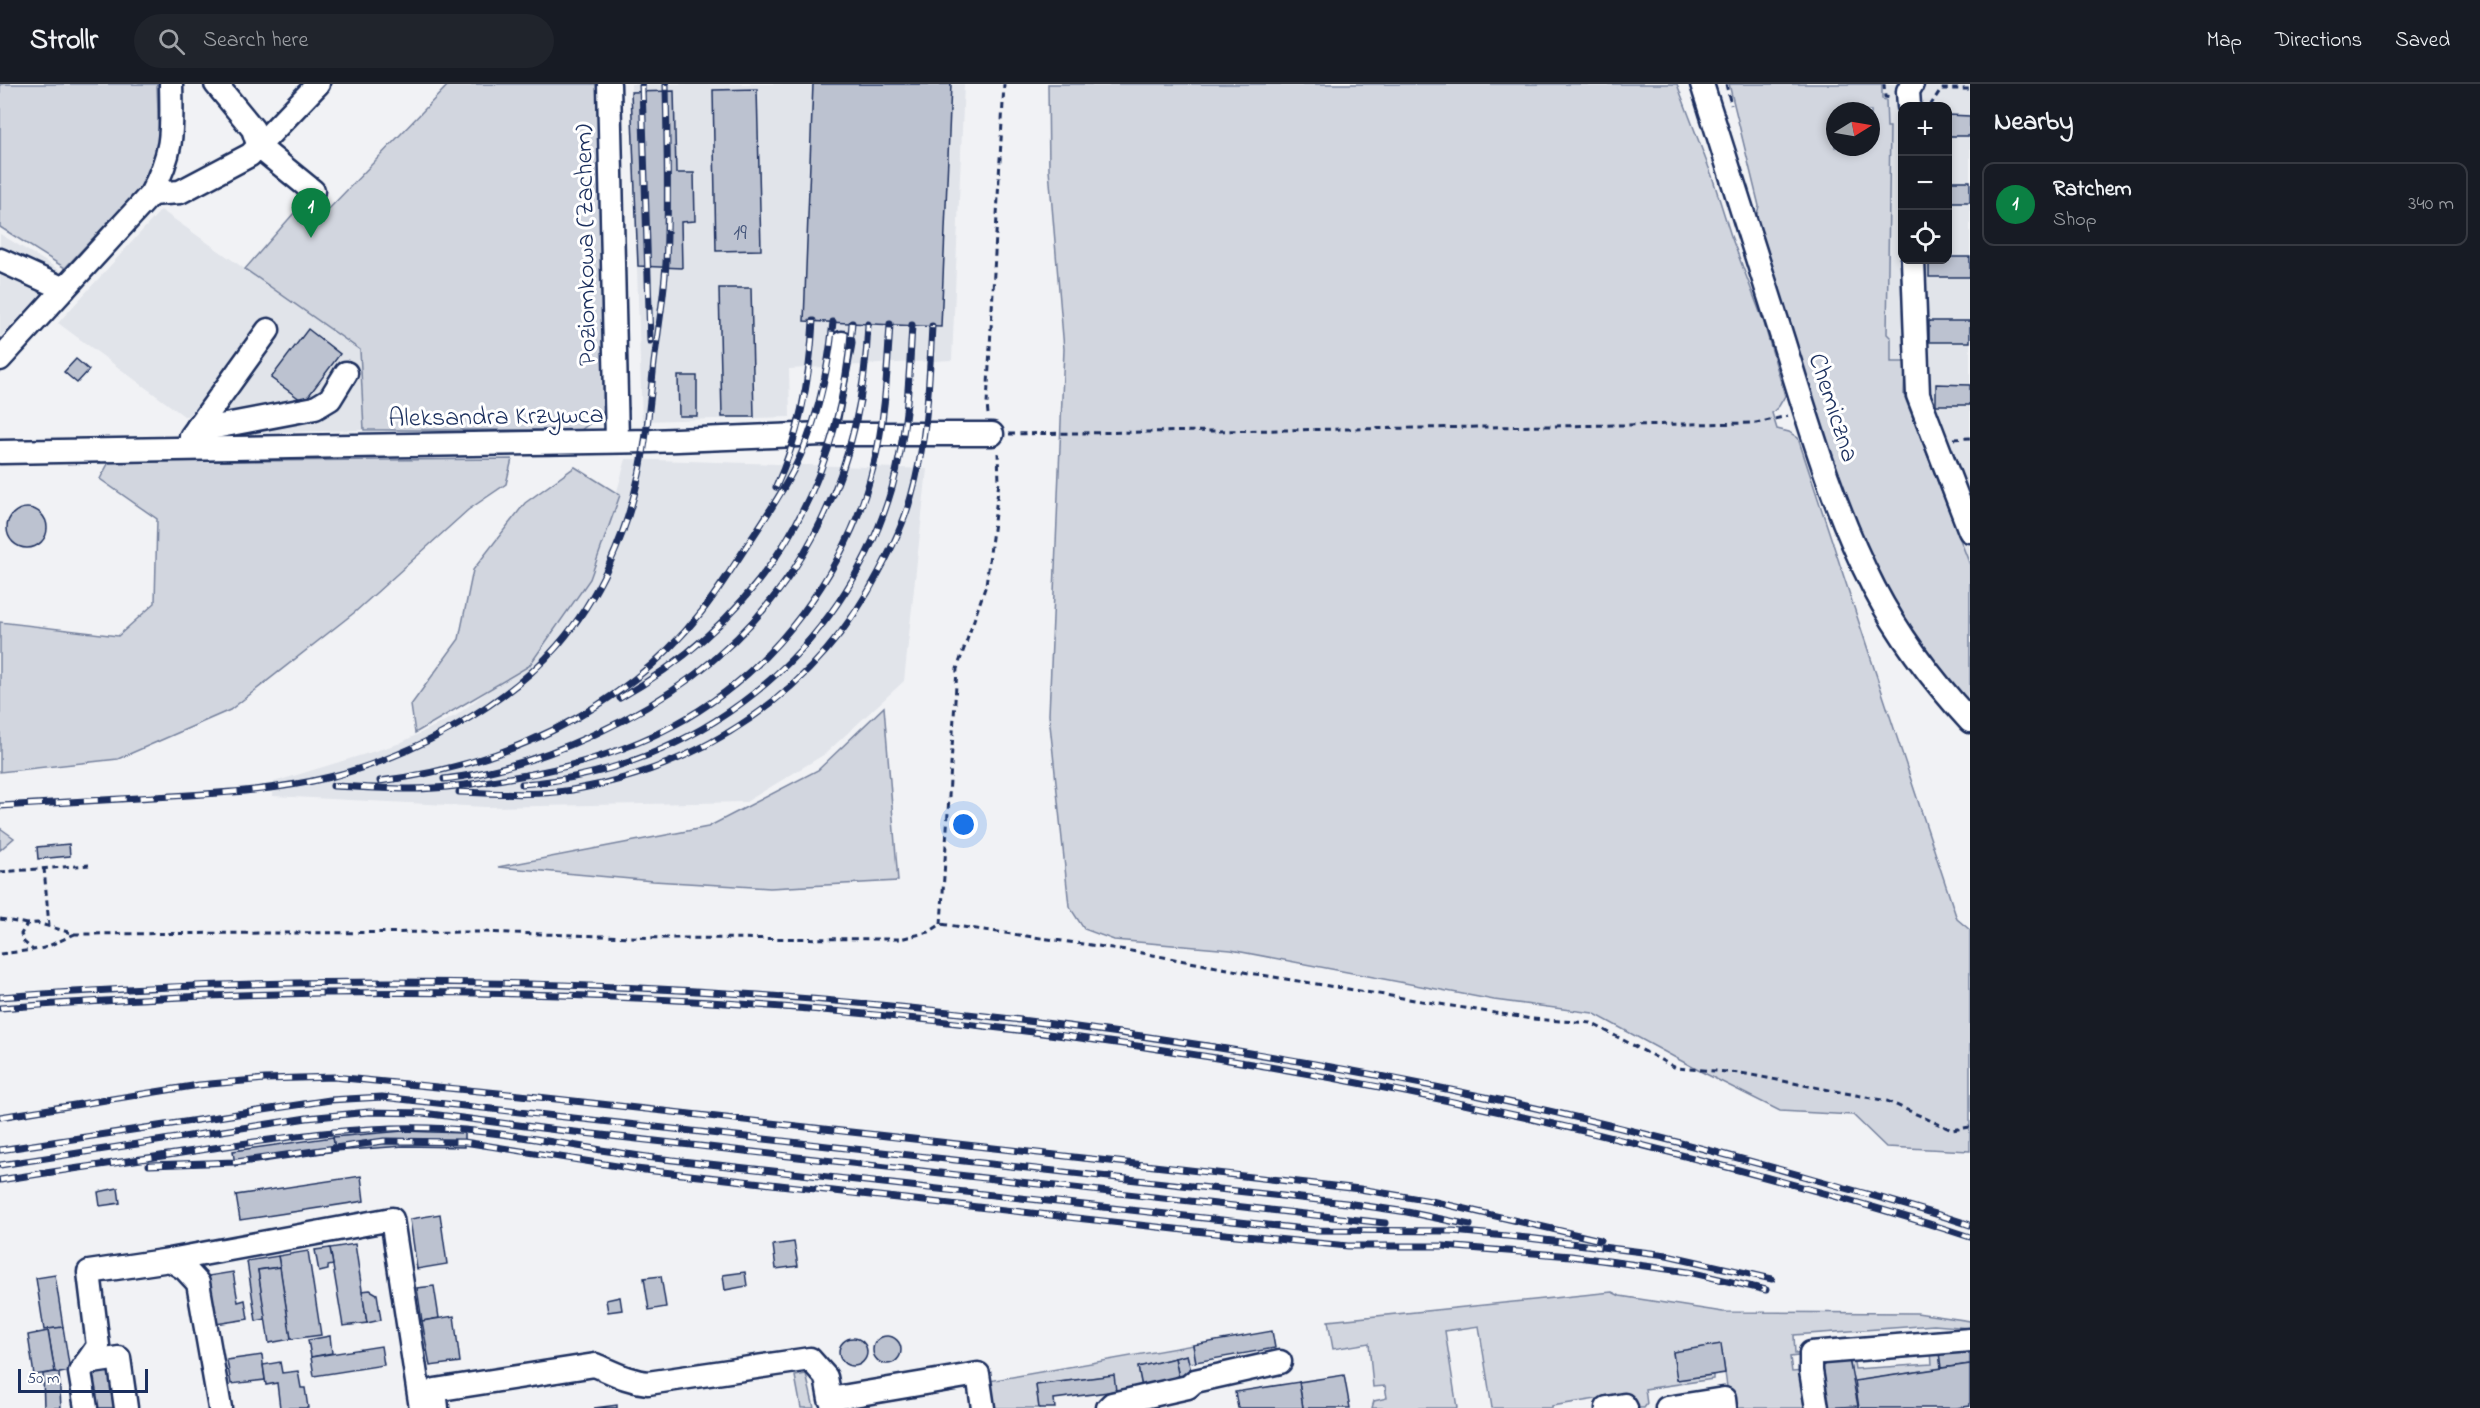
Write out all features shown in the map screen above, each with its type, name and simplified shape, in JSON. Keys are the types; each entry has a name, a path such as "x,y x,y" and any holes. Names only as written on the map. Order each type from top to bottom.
{"street":[{"path":"216,84 253,129 259,147 313,191"},
{"path":"151,194 180,192 250,155 318,84"},
{"name":"Poziomkowa (Zachem)","path":"609,84 617,441"},
{"name":"Chemiczna","path":"1702,84 1805,412 1841,514 1875,590 1939,685 1970,721"},
{"path":"1909,102 1908,91 1912,84"},
{"path":"1,356 151,194 165,168 172,138 176,89"},
{"path":"0,260 64,289"},
{"path":"1913,264 1918,395 1970,531"},
{"path":"181,450 268,330"},
{"path":"825,434 842,343"},
{"path":"198,427 215,427 315,408 330,399 346,373"},
{"name":"Aleksandra Krzywca","path":"0,452 617,441 825,434 992,434"},
{"path":"86,1408 80,1372 98,1346 90,1272 392,1220 421,1408"},
{"path":"170,1260 184,1269 198,1283 220,1408"},
{"path":"1817,1408 1811,1371 1811,1353 1970,1340"},
{"path":"86,1363 119,1358 126,1408"},
{"path":"437,1408 435,1389 595,1365 626,1379 648,1383 810,1359 826,1377 830,1398 978,1374 984,1408"},
{"path":"1108,1408 1112,1404 1188,1387 1195,1381 1280,1362"},
{"path":"1667,1408 1724,1399 1725,1408"},
{"path":"1607,1408 1623,1406 1626,1408"}],"path":[{"path":"941,924 957,669 986,585 998,494 999,458 987,405 1004,84"},
{"path":"1933,102 1941,89 1970,89"},
{"path":"992,434 1756,423 1805,412"},
{"path":"0,872 89,865"},
{"path":"44,868 49,927"},
{"path":"0,919 27,924 37,923 75,934 481,932 662,938 900,939 929,932 941,924 1126,950 1249,973 1532,1019 1591,1023 1676,1068 1741,1073 1887,1101 1952,1130 1970,1127"},
{"path":"27,924 21,934 24,942 33,950"},
{"path":"0,954 44,948 75,934"}],"shaded area":[{"path":"0,84 157,84 159,143 143,185 65,268 0,227"},
{"path":"449,84 600,84 610,393 602,414 581,430 364,430 360,350 245,269 301,205 326,212"},
{"path":"631,84 964,84 952,360 789,369 790,417 642,421"},
{"path":"1048,84 1677,84 1764,323 1785,396 1772,413 1777,429 1789,432 1798,438 1957,919 1970,930 1970,1151 1886,1147 1853,1115 1780,1111 1593,1013 1494,1000 1231,950 1114,940 1084,929 1069,906 1049,715 1064,349 1049,170"},
{"path":"1729,84 1882,84 1882,99 1886,100 1887,127 1890,127 1887,334 1891,338 1891,362 1905,362 1904,395 1970,565 1970,707 1908,625 1877,572 1860,535 1844,496 1810,393 1756,218 1759,206"},
{"path":"1792,84 1970,84 1970,587"},
{"path":"161,210 360,350 364,430 221,434 215,417 184,416 58,323"},
{"path":"0,234 63,272 0,337"},
{"path":"512,459 506,484 468,510 355,612 230,710 118,759 0,772 0,622 118,636 155,603 157,519 100,479 109,462"},
{"path":"626,459 927,469 904,681 825,754 746,802 486,807 273,796 274,782 398,744 457,715 526,661 606,531"},
{"path":"575,467 620,495 590,579 529,666 415,733 411,705 459,639 473,570 525,503"},
{"path":"884,707 898,881 770,888 653,881 498,867 708,827 818,770"},
{"path":"0,828 14,838 0,850"},
{"path":"1612,1292 1620,1296 1723,1312 1917,1313 1970,1321 1970,1328 1934,1325 1794,1335 1795,1354 1806,1353 1806,1355 1790,1357 1792,1372 1805,1371 1810,1408 1730,1408 1721,1344 1673,1352 1677,1380 1713,1375 1713,1379 1645,1389 1647,1404 1644,1408 1630,1408 1628,1394 1552,1406 1552,1408 1492,1408 1479,1326 1445,1331 1457,1408 1372,1408 1374,1401 1387,1398 1385,1386 1373,1387 1369,1343 1333,1349 1328,1321"},
{"path":"1193,1345 1196,1362 1189,1363 1187,1355 1138,1367 1142,1387 1116,1393 1113,1375 1036,1385 1039,1408 994,1408 989,1381"},
{"path":"1931,1352 1939,1352 1941,1368 1853,1382 1849,1357 1853,1356 1855,1369 1932,1364"},
{"path":"806,1374 814,1408 801,1408 795,1376"}],"building":[{"path":"813,84 951,84 941,327 804,321"},
{"path":"757,89 761,250 716,251 713,90"},
{"path":"674,91 676,173 694,173 695,221 681,222 682,268 638,266 631,92"},
{"path":"1952,115 1970,116 1970,136 1952,136"},
{"path":"1952,181 1970,181 1970,202 1952,202"},
{"path":"1952,257 1970,257 1970,277 1929,277 1929,264 1952,264"},
{"path":"719,288 751,288 754,417 722,417"},
{"path":"1929,321 1970,321 1970,342 1929,342"},
{"path":"308,329 340,354 304,402 271,378"},
{"path":"76,359 89,370 77,383 64,372"},
{"path":"678,376 697,376 697,416 679,416"},
{"path":"1936,384 1970,385 1970,405 1936,405"},
{"path":"27,508 41,514 47,528 41,542 27,548 13,542 7,528 13,514"},
{"path":"69,844 70,856 38,859 37,847"},
{"path":"403,1131 464,1133 464,1147 404,1146 335,1151 333,1137"},
{"path":"333,1137 335,1151 235,1166 233,1151"},
{"path":"361,1176 364,1201 240,1220 236,1195"},
{"path":"118,1188 120,1203 100,1206 98,1192"},
{"path":"440,1214 447,1264 417,1269 410,1219"},
{"path":"794,1242 798,1266 776,1269 773,1245"},
{"path":"355,1244 367,1323 343,1326 330,1248"},
{"path":"330,1248 333,1265 328,1266 328,1270 319,1272 315,1250"},
{"path":"308,1251 321,1335 291,1339 278,1256"},
{"path":"278,1256 280,1267 258,1270 266,1319 256,1321 247,1261"},
{"path":"280,1267 291,1339 269,1343 258,1270"},
{"path":"233,1272 238,1302 245,1300 248,1319 216,1324 208,1276"},
{"path":"745,1272 747,1286 725,1290 723,1275"},
{"path":"55,1275 63,1327 44,1330 36,1278"},
{"path":"661,1276 666,1307 649,1310 644,1278"},
{"path":"434,1286 439,1318 422,1321 417,1288"},
{"path":"370,1290 377,1294 381,1320 367,1323 362,1291"},
{"path":"620,1297 622,1310 608,1312 606,1300"},
{"path":"454,1316 460,1362 430,1366 422,1321"},
{"path":"63,1327 70,1371 55,1374 48,1329"},
{"path":"48,1331 55,1372 34,1375 28,1335"},
{"path":"1272,1331 1275,1348 1196,1362 1193,1345"},
{"path":"330,1336 332,1353 311,1357 308,1340"},
{"path":"887,1336 897,1340 901,1350 897,1360 887,1364 877,1360 873,1350 877,1340"},
{"path":"853,1338 863,1342 867,1352 863,1362 853,1366 843,1362 839,1352 843,1342"},
{"path":"1721,1344 1725,1373 1677,1380 1673,1352"},
{"path":"381,1346 384,1365 314,1376 311,1357"},
{"path":"1970,1347 1970,1364 1941,1368 1939,1352"},
{"path":"262,1355 265,1380 231,1384 227,1360"},
{"path":"1187,1355 1192,1375 1179,1378 1175,1358"},
{"path":"1175,1358 1179,1378 1142,1387 1138,1367"},
{"path":"1849,1359 1858,1406 1823,1408 1816,1364"},
{"path":"280,1362 282,1373 298,1371 301,1388 305,1388 308,1408 280,1408 277,1383 266,1385 263,1365"},
{"path":"115,1364 122,1408 94,1408 88,1369"},
{"path":"1970,1364 1970,1406 1859,1408 1855,1381"},
{"path":"59,1373 61,1408 44,1408 43,1374"},
{"path":"1114,1375 1116,1391 1054,1399 1055,1408 1039,1408 1036,1385"},
{"path":"1344,1375 1350,1408 1303,1408 1299,1382"},
{"path":"1299,1382 1303,1408 1238,1408 1235,1392"},
{"path":"617,1405 617,1408 594,1408"}],"railway":[{"path":"0,806 232,792 291,785 330,777 392,757 454,727 511,689 558,645 586,607 609,565 627,520 642,461 666,263 668,197 666,85"},
{"path":"642,86 650,341"},
{"path":"776,487 791,447 802,406 813,321"},
{"path":"380,781 425,774 470,762 556,729 596,706 634,680 668,649 699,615 718,589 772,508 793,471 815,417 828,360 833,322"},
{"path":"620,698 671,665 716,628 754,587 786,541 812,492 831,439 845,383 852,323"},
{"path":"444,779 483,773 521,762 595,734 656,701 709,663 755,619 793,570 824,516 847,456 861,392 868,324"},
{"path":"333,786 435,788 553,770 634,744 672,726 708,704 742,679 773,649 802,614 845,545 861,507 868,488 880,433 890,324"},
{"path":"522,784 585,775 646,756 702,729 754,694 799,651 838,603 869,548 892,488 904,427 912,325"},
{"path":"459,792 516,794 558,792 621,779 667,763 711,743 752,717 789,688 823,653 853,615 879,572 901,526 921,455 932,326"},
{"path":"0,997 186,986 373,982 560,985 746,994 932,1010 1117,1033 1301,1062 1485,1097 1705,1149 1970,1225"},
{"path":"0,1008 211,996 423,993 635,998 846,1012 1057,1035 1267,1066 1475,1106 1754,1174 1970,1237"},
{"path":"0,1117 199,1085 265,1079 334,1077 520,1095 1360,1189 1431,1201 1600,1240"},
{"path":"0,1150 330,1100 382,1097 1346,1203 1470,1225"},
{"path":"0,1165 307,1118 369,1112 423,1113 1385,1223"},
{"path":"0,1180 318,1134 373,1129 457,1129 654,1158 1314,1230 1453,1231 1528,1238 1667,1255 1772,1279"},
{"path":"149,1165 236,1162 384,1141 464,1142 636,1169 1184,1230 1348,1246 1443,1246 1571,1256 1689,1272 1766,1290"}],"place":[{"name":"Ratchem","path":"311,238"}]}
